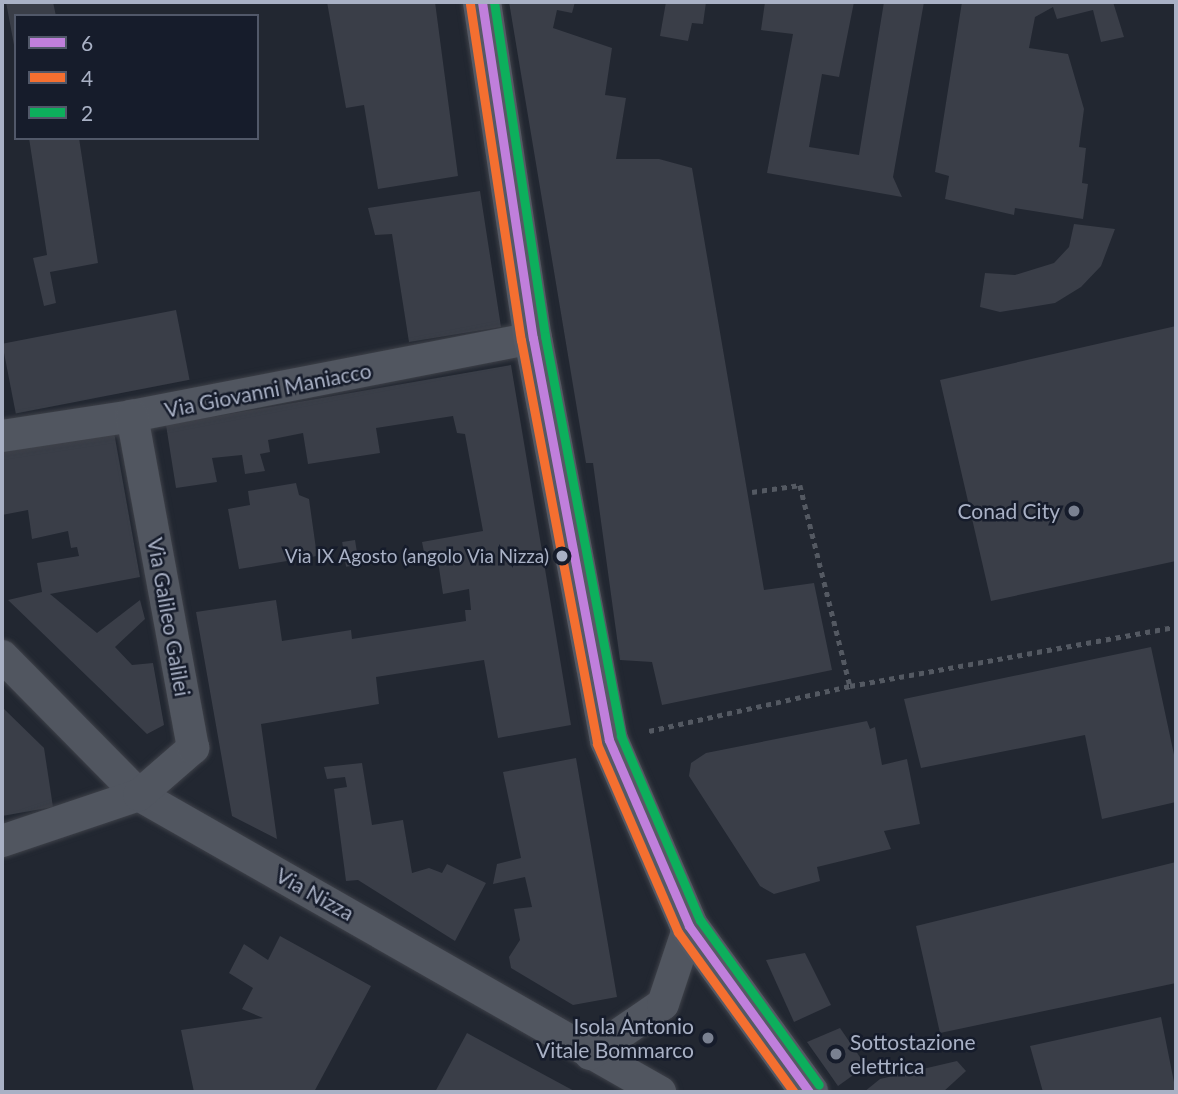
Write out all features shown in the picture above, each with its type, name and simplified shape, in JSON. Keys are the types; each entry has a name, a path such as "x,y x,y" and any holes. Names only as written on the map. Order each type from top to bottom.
{"main road":[{"path":"482,2 533,338 609,740 689,926 810,1092"}],"street":[{"name":"Via Giovanni Maniacco","path":"2,436 132,416 533,338"},
{"name":"Via Galileo Galilei","path":"132,416 193,748 139,795"},
{"name":"Via Nizza","path":"2,656 139,795 513,1005 655,1091"},
{"path":"2,841 139,795"},
{"path":"590,1054 663,1004 689,926"}],"path":[{"path":"752,492 800,485 850,686"},
{"path":"609,740 850,686 1176,626"}],"building":[{"path":"6,2 53,2 56,14 14,14 14,45"},
{"path":"327,2 435,2 458,176 378,189 364,105 346,108"},
{"path":"509,2 575,2 572,13 557,10 553,28 612,48 605,95 626,98 616,159 659,159 692,168 764,590 814,583 832,670 662,705 652,662 620,660 593,463 586,463"},
{"path":"666,2 706,2 703,24 692,23 688,41 660,36"},
{"path":"765,2 854,2 839,77 822,74 809,147 859,155 884,2 924,2 893,177 902,197 767,173 793,34 761,30"},
{"path":"962,2 1113,2 1124,37 1101,42 1093,10 1057,19 1053,7 1035,17 1029,48 1068,54 1084,109 1079,147 1086,148 1082,183 1088,184 1083,219 1015,208 1014,215 945,199 949,176 935,172"},
{"path":"29,140 79,140 98,263 50,272 56,303 44,306 33,258 47,255"},
{"path":"480,191 501,327 409,342 392,234 375,235 368,208"},
{"path":"1074,224 1115,229 1101,266 1081,287 1055,303 1000,312 980,307 985,273 1015,275 1054,263 1069,247"},
{"path":"176,310 190,380 16,413 2,344"},
{"name":"Conad City","path":"1176,326 1176,561 991,601 940,380"},
{"path":"511,365 571,725 498,738 484,660 376,677 379,704 261,724 277,839 232,816 196,612 276,600 282,641 351,630 352,639 466,621 465,610 471,610 469,589 443,594 437,555 425,557 422,542 483,531 465,434 457,433 453,416 376,428 380,453 308,464 303,433 268,440 270,452 260,454 265,471 245,474 242,455 212,458 217,482 176,488 166,425"},
{"path":"114,432 140,577 50,594 97,633 140,600 145,619 115,647 132,665 153,663 164,725 147,734 8,600 42,592 37,563 79,556 77,547 71,548 68,531 32,539 28,510 2,515 2,452"},
{"path":"296,483 299,495 309,499 317,556 239,569 228,509 250,505 248,491"},
{"path":"355,540 359,565 346,567 342,542"},
{"path":"1151,647 1176,764 1176,802 1102,819 1085,735 921,768 904,699"},
{"path":"2,707 44,748 53,807 2,816"},
{"path":"867,721 870,729 875,727 882,765 907,759 920,824 884,831 891,849 817,867 820,881 774,894 760,886 689,776 691,763 706,753"},
{"path":"576,758 617,997 573,1005 511,968 509,957 520,940 514,909 532,907 525,877 493,884 497,864 521,858 503,772"},
{"path":"362,763 372,825 403,820 412,873 429,868 442,873 447,864 486,883 455,941 358,880 346,881 334,789 347,787 345,777 327,779 324,767"},
{"path":"1176,862 1176,983 940,1033 916,926"},
{"path":"280,936 371,986 314,1092 194,1092 181,1030 263,1018 242,1009 253,988 229,973 244,944 268,960"},
{"path":"805,953 831,1005 794,1022 766,960"},
{"path":"1161,1017 1176,1092 1043,1092 1030,1046"},
{"name":"Sottostazione elettrica","path":"840,1028 866,1066 838,1086 807,1042"},
{"path":"467,1033 576,1092 435,1092"},
{"path":"957,1061 966,1071 943,1092 864,1092 880,1079"}],"transit line":[{"name":"6","path":"482,2 533,338 609,740 689,926 809,1092"},
{"name":"2","path":"494,2 545,336 621,736 700,920 819,1085"},
{"name":"4","path":"470,4 521,340 597,744 678,932 794,1092"}],"place":[{"name":"Conad City","path":"1074,511"},
{"name":"Via IX Agosto (angolo Via Nizza)","path":"562,556"},
{"name":"Isola Antonio Vitale Bommarco","path":"708,1038"},
{"name":"Sottostazione elettrica","path":"836,1054"}]}
